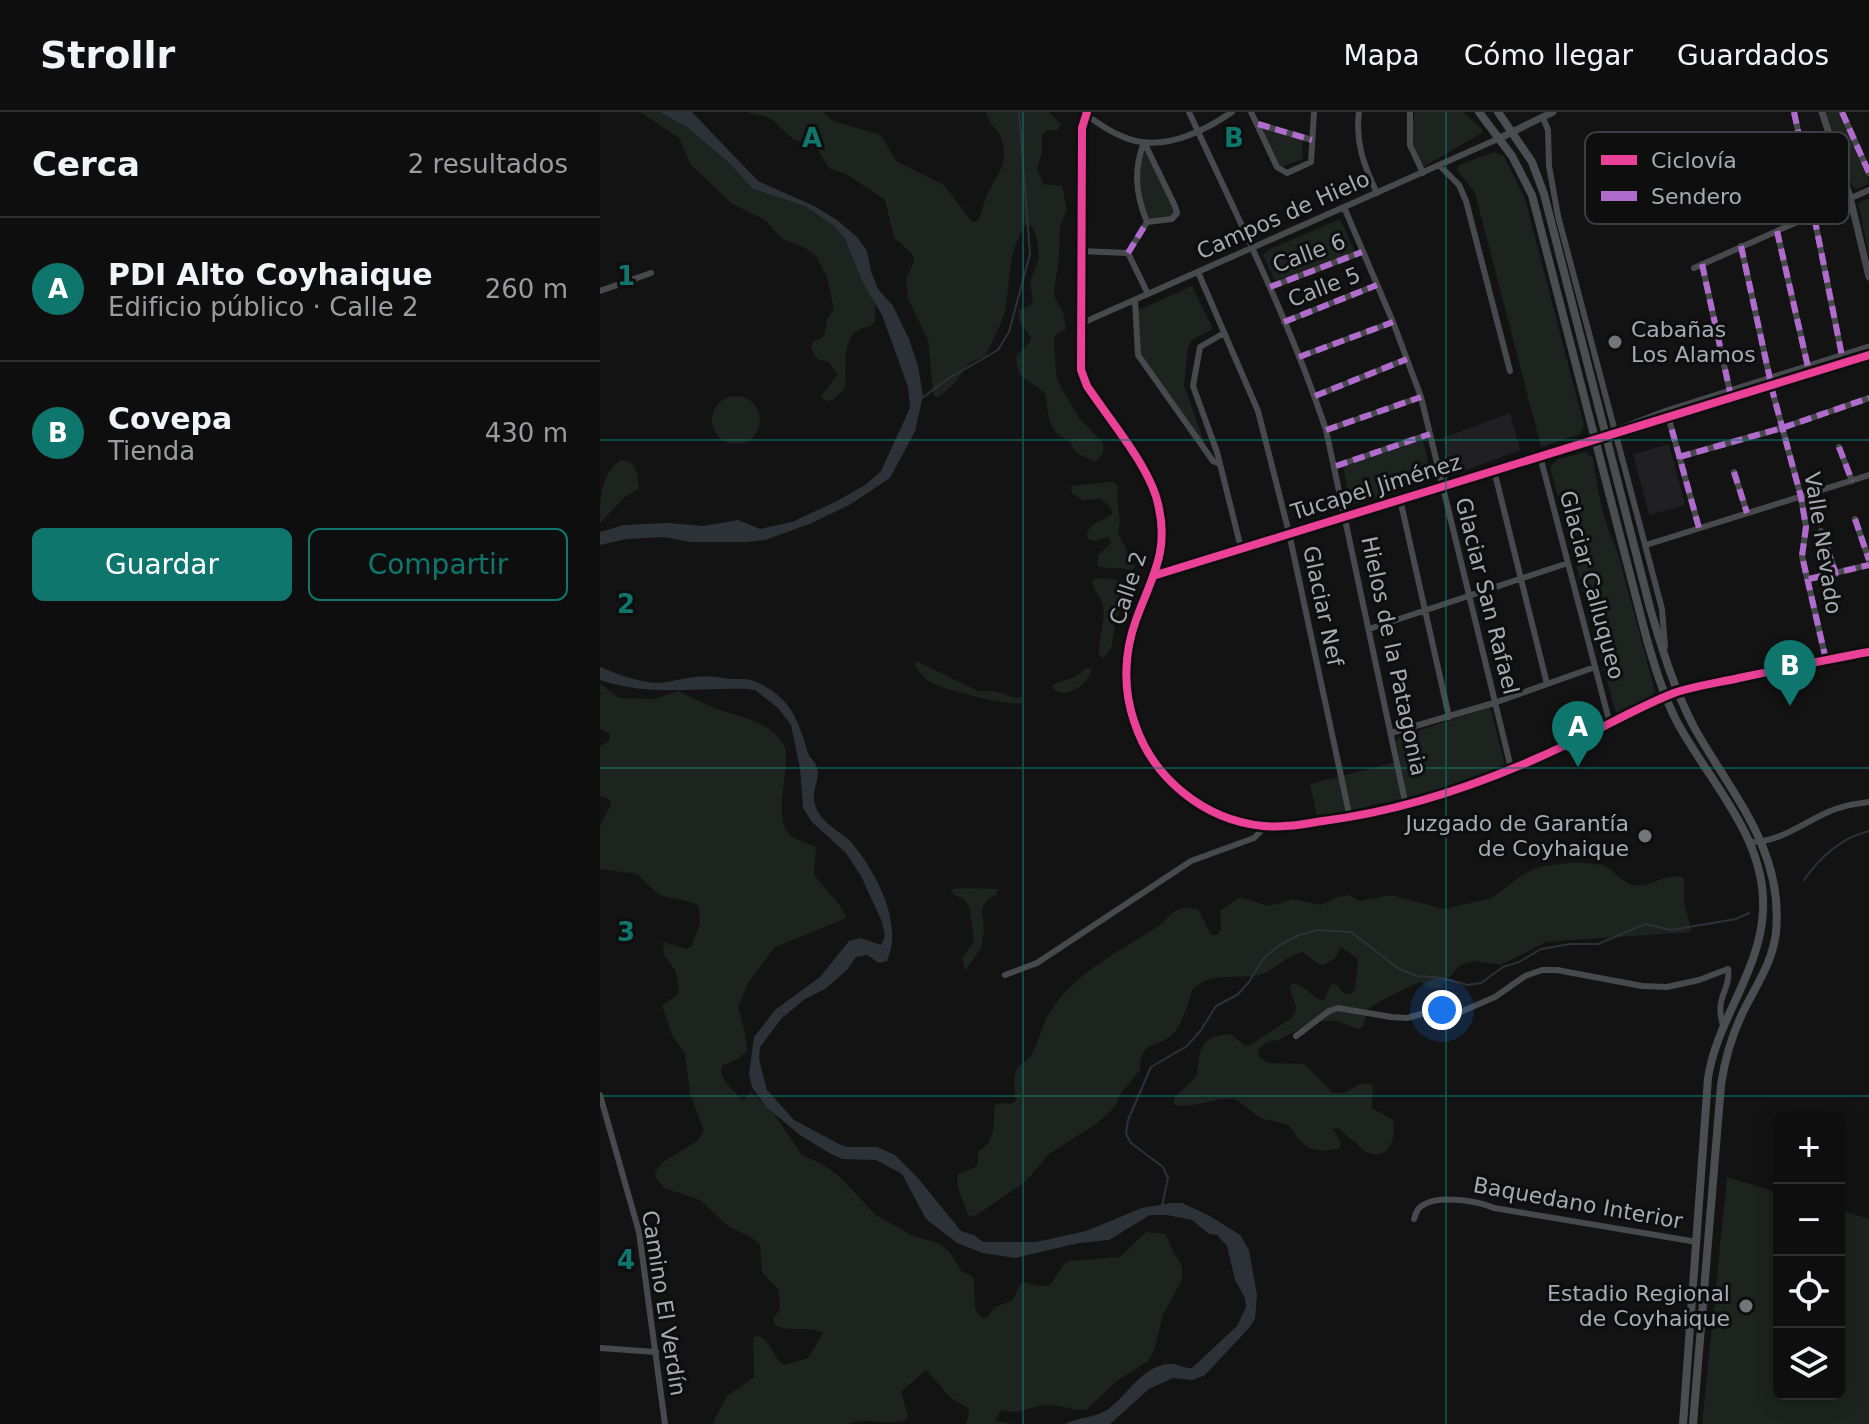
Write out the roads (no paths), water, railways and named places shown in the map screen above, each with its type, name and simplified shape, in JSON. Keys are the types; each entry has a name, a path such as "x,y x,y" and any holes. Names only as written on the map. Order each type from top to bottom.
{"main road":[{"path":"1479,112 1500,138 1532,195 1647,640 1665,697 1749,842 1762,892 1761,927 1753,963 1715,1045 1708,1078 1683,1424"},
{"path":"1498,112 1532,162 1544,194 1669,670 1693,725 1746,810 1762,842 1774,889 1776,935 1765,973 1735,1030 1724,1063 1706,1244 1693,1424"}],"street":[{"name":"Hielos de la Patagonia","path":"1189,112 1270,287 1326,430 1347,515 1406,806"},
{"path":"1086,113 1120,136 1144,142 1179,140 1232,112"},
{"path":"1251,112 1277,167 1287,173 1311,162 1314,112"},
{"path":"1359,112 1361,154 1377,193"},
{"path":"1500,138 1553,112"},
{"path":"1794,112 1798,132"},
{"path":"1822,112 1829,132"},
{"path":"1842,112 1869,173"},
{"name":"Calle 2","path":"1086,113 1082,128 1080,251 1080,356 1084,381 1150,481 1158,503 1162,536 1156,575 1135,621 1127,659 1128,698 1139,735 1159,769 1186,795 1218,814 1266,826 1350,818 1406,806 1470,786 1678,692 1869,652"},
{"path":"1406,113 1410,145 1423,173"},
{"path":"1543,118 1548,130 1549,166 1558,216 1662,609 1669,670"},
{"path":"1258,124 1312,140"},
{"name":"Campos de Hielo","path":"1080,324 1500,138"},
{"path":"1144,142 1138,158 1137,198 1147,222"},
{"path":"1144,142 1177,213 1172,219 1147,222"},
{"path":"1439,165 1459,185 1466,201 1510,371"},
{"path":"1850,197 1869,190"},
{"path":"1849,194 1869,277"},
{"name":"Glaciar San Rafael","path":"1344,207 1421,397 1511,768"},
{"path":"1128,253 1147,222"},
{"path":"1694,268 1793,224"},
{"path":"1817,224 1842,356"},
{"path":"1777,231 1808,367"},
{"name":"Valle Nevado","path":"1741,246 1770,382 1801,497 1806,527 1802,551 1826,660"},
{"path":"1080,251 1128,253"},
{"name":"Calle 6","path":"1270,287 1362,252"},
{"path":"1128,253 1148,294"},
{"path":"1702,264 1730,392"},
{"name":"Glaciar Nef","path":"1198,272 1258,411 1289,533 1350,818"},
{"path":"600,291 651,273"},
{"name":"Calle 5","path":"1284,322 1377,285"},
{"path":"1135,300 1136,345 1144,365 1213,461 1220,464"},
{"path":"1299,357 1393,322"},
{"path":"1224,333 1200,347 1193,378 1220,464 1241,548"},
{"name":"Tucapel Jiménez","path":"1156,575 1607,435 1869,347"},
{"name":"Tucapel Jiménez","path":"1668,414 1730,392 1869,355"},
{"path":"1315,396 1407,359"},
{"path":"1326,430 1421,397"},
{"path":"1679,457 1782,428 1869,398"},
{"path":"1668,414 1699,528"},
{"path":"1336,466 1430,434"},
{"path":"1839,447 1852,481"},
{"name":"Glaciar Calluqueo","path":"1540,456 1610,724"},
{"path":"1494,470 1547,684"},
{"path":"1734,472 1747,513"},
{"path":"1646,545 1869,475"},
{"path":"1400,499 1449,717"},
{"path":"1809,579 1836,574 1869,562 1855,519"},
{"path":"1821,531 1836,574"},
{"path":"1369,629 1568,563"},
{"path":"1391,733 1494,703 1595,667"},
{"path":"1749,842 1762,842 1847,805 1869,802"},
{"path":"1005,975 1037,963 1191,861 1254,838 1266,826"},
{"path":"1296,1036 1329,1011 1338,1008 1407,1018 1429,1012 1458,1013 1495,997 1525,976 1542,970 1667,987 1728,969 1720,1007 1723,1025"},
{"name":"Camino El Verdín","path":"600,1095 639,1232 665,1424"},
{"name":"Baquedano Interior","path":"1414,1219 1418,1209 1429,1202 1459,1200 1697,1242"},
{"path":"600,1348 656,1352"}],"waterway":[{"path":"922,398 949,378 998,350 1009,332 1030,254 1019,112"},
{"path":"1804,880 1832,850 1849,838 1869,831"},
{"path":"1162,1206 1168,1178 1163,1167 1131,1143 1126,1134 1128,1120 1151,1067 1187,1046 1216,1006 1237,995 1249,982 1263,959 1278,946 1299,935 1318,930 1351,932 1399,969 1417,976 1468,985 1481,983 1503,967 1541,949 1570,944 1598,944 1645,924 1671,930 1736,919 1749,913"}],"place":[{"name":"Cabañas Los Alamos","path":"1615,342"},
{"name":"Covepa","path":"1790,706"},
{"name":"PDI Alto Coyhaique","path":"1578,767"},
{"name":"Juzgado de Garantía de Coyhaique","path":"1645,836"},
{"name":"Estadio Regional de Coyhaique","path":"1746,1306"}]}
